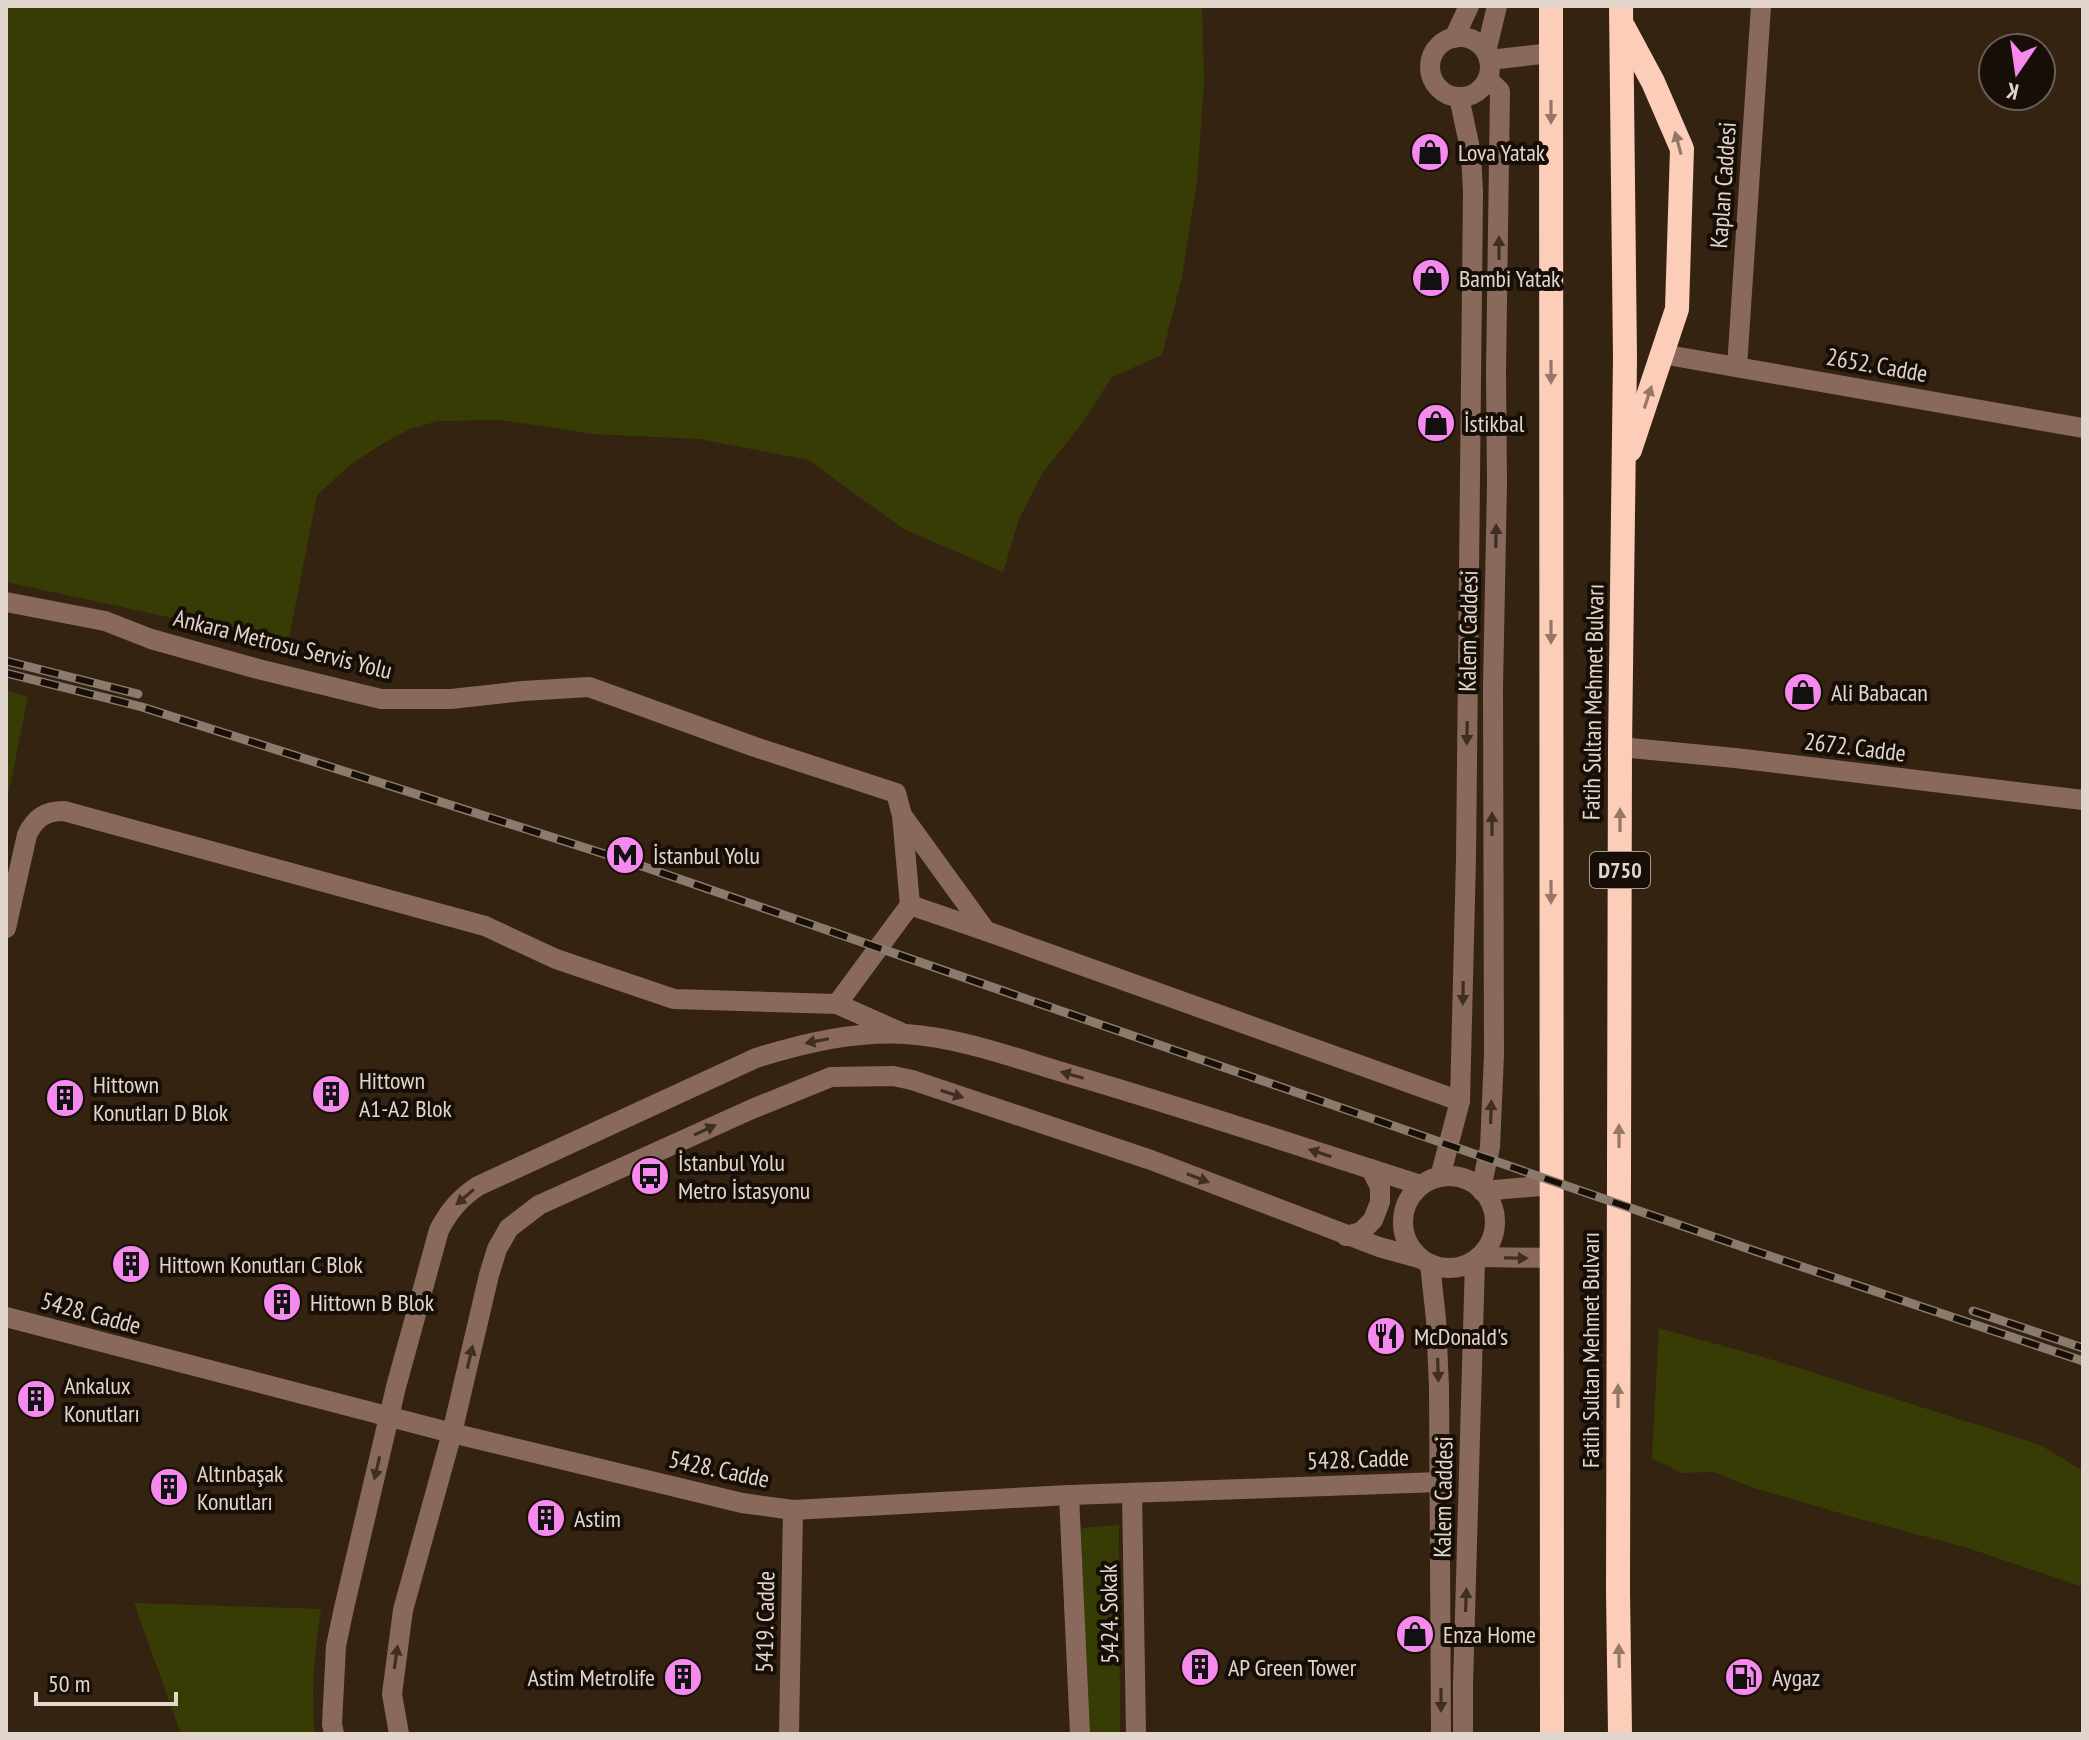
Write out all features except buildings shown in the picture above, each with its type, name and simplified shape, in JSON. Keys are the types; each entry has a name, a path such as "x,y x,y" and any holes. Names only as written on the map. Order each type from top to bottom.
{"highway":[{"name":"Fatih Sultan Mehmet Bulvarı","path":"1551,6 1552,1734"},
{"name":"Fatih Sultan Mehmet Bulvarı","path":"1620,1734 1620,747 1624,188 1621,15"},
{"path":"1621,15 1682,149 1677,309 1623,471"}],"street":[{"path":"1454,38 1469,6"},
{"path":"1488,64 1472,40 1454,38 1447,39 1435,50 1430,67 1442,91 1459,97 1476,92 1488,64 1497,6"},
{"name":"Kaplan Caddesi","path":"1737,367 1761,6"},
{"path":"1488,64 1551,53"},
{"name":"Kalem Caddesi","path":"1482,1190 1490,1147 1494,1055 1492,717 1500,91 1488,64"},
{"name":"Kalem Caddesi","path":"1440,1177 1460,1101 1466,858 1473,192 1471,153 1459,97"},
{"name":"2652. Cadde","path":"1662,354 2083,428"},
{"name":"Ankara Metrosu Servis Yolu","path":"6,602 105,621 151,639 381,699 451,699 589,687 755,747 896,793 902,815"},
{"name":"2672. Cadde","path":"1620,747 2083,800"},
{"path":"6,928 31,826 43,814 64,811 485,926 556,959 674,999 837,1004 905,1034"},
{"path":"902,815 986,931"},
{"path":"837,1004 910,905 902,815"},
{"path":"910,905 1460,1101"},
{"path":"334,1734 336,1646 389,1417 439,1230 448,1213 478,1186 756,1058 828,1039 905,1034 971,1045 1421,1185"},
{"path":"399,1734 392,1694 403,1610 452,1433 489,1275 497,1249 509,1228 539,1205 752,1109 831,1077 893,1076 1151,1160 1346,1236 1439,1267 1458,1268 1477,1259 1494,1234 1493,1208 1482,1190 1466,1179 1440,1177 1421,1185 1411,1195 1405,1208 1404,1235 1410,1247 1425,1261"},
{"path":"1346,1236 1361,1232 1373,1220 1380,1202 1380,1187 1371,1169"},
{"path":"1482,1190 1552,1185"},
{"path":"1477,1259 1552,1258"},
{"name":"Kalem Caddesi","path":"1463,1734 1477,1259"},
{"name":"Kalem Caddesi","path":"1425,1261 1436,1319 1441,1734"},
{"name":"5428. Cadde","path":"6,1317 452,1433 742,1503 793,1510 1069,1495 1440,1482"},
{"name":"5424. Sokak","path":"1132,1493 1136,1734"},
{"path":"1069,1495 1080,1734"},
{"name":"5419. Cadde","path":"789,1734 793,1510"}],"green space":[{"path":"6,6 1202,6 1204,82 1197,182 1182,277 1162,355 1112,377 1080,426 1043,472 1019,519 1003,572 904,529 808,460 700,439 592,434 501,420 438,421 410,429 351,464 317,495 288,643 6,582"},
{"path":"6,691 28,696 6,806"},
{"path":"1659,1328 1773,1360 2040,1445 2080,1469 2083,1472 2083,1587 1968,1548 1754,1488 1713,1472 1682,1473 1652,1458"},
{"path":"1119,1525 1120,1734 1084,1734 1081,1528"},
{"path":"134,1603 321,1609 313,1687 315,1734 181,1734"}],"railway":[{"path":"6,661 138,694"},
{"path":"6,673 142,707 636,864 1752,1250 2083,1361"},
{"path":"1973,1311 2083,1348"}],"place":[{"name":"Lova Yatak","path":"1430,152"},
{"name":"Bambi Yatak","path":"1431,278"},
{"name":"İstikbal","path":"1436,423"},
{"name":"Ali Babacan","path":"1803,692"},
{"name":"İstanbul Yolu","path":"625,855"},
{"name":"Hittown A1-A2 Blok","path":"331,1094"},
{"name":"Hittown Konutları D Blok","path":"65,1098"},
{"name":"İstanbul Yolu Metro İstasyonu","path":"650,1176"},
{"name":"Hittown Konutları C Blok","path":"131,1264"},
{"name":"Hittown B Blok","path":"282,1302"},
{"name":"McDonald's","path":"1386,1336"},
{"name":"Ankalux Konutları","path":"36,1399"},
{"name":"Altınbaşak Konutları","path":"169,1487"},
{"name":"Astim","path":"546,1518"},
{"name":"Enza Home","path":"1415,1634"},
{"name":"AP Green Tower","path":"1200,1667"},
{"name":"Astim Metrolife","path":"683,1677"},
{"name":"Aygaz","path":"1744,1677"}]}
